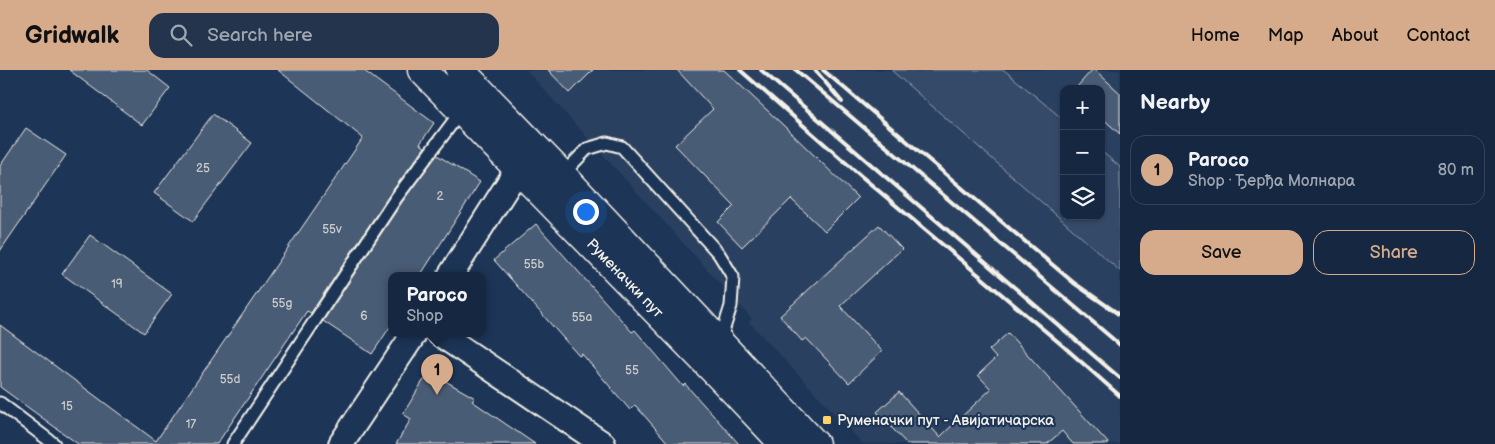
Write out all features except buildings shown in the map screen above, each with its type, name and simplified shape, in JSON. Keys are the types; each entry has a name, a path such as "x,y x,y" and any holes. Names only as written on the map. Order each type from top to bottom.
{"main road":[{"name":"Руменачки пут","path":"422,70 729,384 784,444"},
{"name":"Руменачки пут","path":"460,70 562,175 815,444"}],"street":[{"path":"453,272 533,145"},
{"path":"341,444 412,337"},
{"path":"444,337 603,444"}],"lane":[{"path":"232,444 396,198 462,110"},
{"path":"562,175 587,149 607,143 622,147 720,254 733,277 731,306 720,342"},
{"path":"0,403 54,444"}],"shaded area":[{"path":"526,70 1120,70 1120,444 863,444 749,322 752,319"},
{"path":"891,70 1004,70 1060,117 1060,218"},
{"path":"1105,154 1120,167 1120,271 1062,220 1105,220"}],"railway":[{"path":"740,70 861,176 1120,396"},
{"path":"761,70 1120,378"},
{"path":"796,70 1120,345"},
{"path":"815,70 842,102"},
{"path":"823,70 1074,283 1120,315"}],"place":[{"name":"Paroco","path":"437,395"},
{"name":"Руменачки пут - Авијатичарска","path":"827,420"}]}
